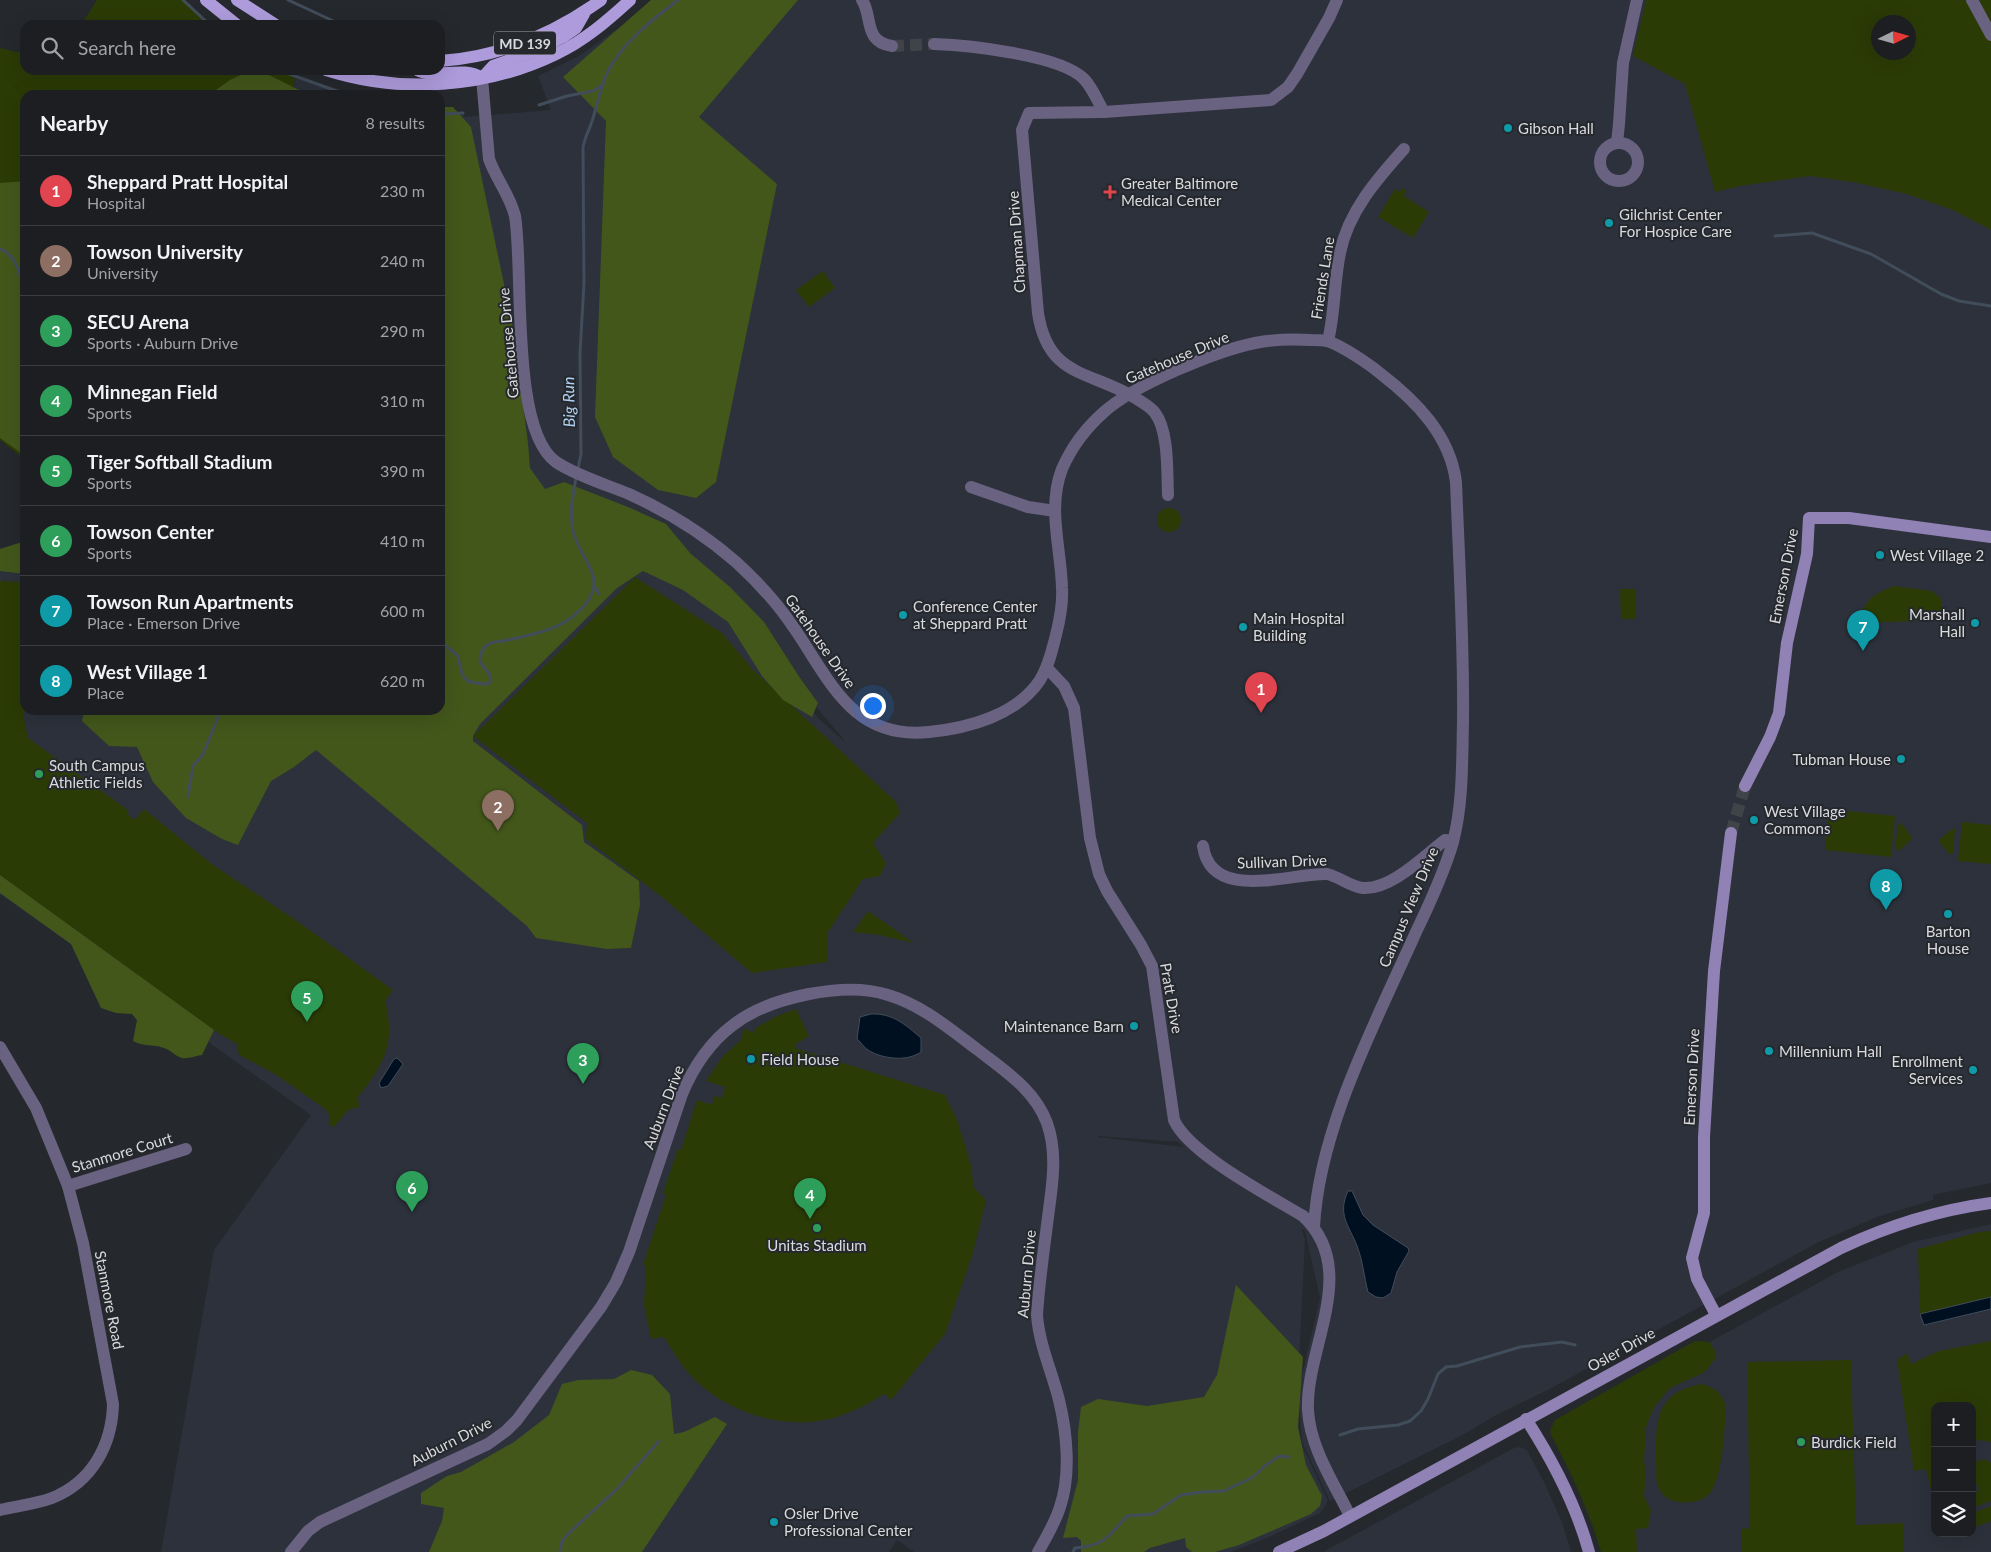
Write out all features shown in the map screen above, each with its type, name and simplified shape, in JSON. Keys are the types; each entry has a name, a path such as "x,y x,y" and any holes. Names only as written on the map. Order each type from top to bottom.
{"main road":[{"path":"206,0 231,20"},
{"path":"238,0 268,20"},
{"name":"MD 139","path":"445,60 483,55 521,44 556,29 601,0"},
{"name":"MD 139","path":"345,75 401,84 449,83 511,71 557,54 604,24 630,0"},
{"path":"445,73 466,72 482,78 493,66 540,49 563,37 576,28 587,10"}],"street":[{"path":"862,0 866,5 868,27 871,32 883,44 892,46"},
{"path":"934,44 996,50 1060,65 1085,80 1104,112 1271,100 1288,87 1297,74 1329,18 1337,0"},
{"path":"1617,143 1620,124 1623,63 1637,0"},
{"path":"1972,0 1991,35"},
{"name":"Gatehouse Drive","path":"482,78 489,159 511,201 517,224 523,356 530,406 537,434 546,451 554,460 566,467 673,516 725,552 755,580 781,609 839,697 857,714 878,726 898,731 920,733 953,729 982,721 1004,711 1025,696 1039,682 1047,668 1059,624 1062,600 1055,511 1058,482 1073,449 1102,413 1129,394 1184,368 1251,344 1283,340 1328,341"},
{"name":"Chapman Drive","path":"1104,112 1029,113 1022,130 1038,313 1042,334 1056,357 1069,368 1129,394"},
{"name":"Friends Lane","path":"1328,341 1340,254 1345,234 1368,193 1404,149"},
{"name":"Campus View Drive","path":"1328,341 1369,365 1406,395 1426,416 1442,437 1454,469 1462,618 1463,701 1460,799 1453,841 1433,894 1366,1046 1333,1131 1318,1185 1314,1227 1326,1255 1329,1280 1325,1322 1309,1392 1308,1412 1315,1445 1350,1516"},
{"path":"1129,394 1156,414 1164,431 1168,495"},
{"path":"971,487 1021,505 1055,511"},
{"name":"Emerson Drive","path":"1744,786 1770,737 1779,713 1786,643 1807,554 1809,518 1841,517 1864,519 1991,537"},
{"name":"Pratt Drive","path":"1047,668 1064,686 1074,708 1090,838 1099,874 1107,891 1142,945 1152,966 1174,1120 1178,1129 1204,1154 1303,1216 1314,1227"},
{"name":"Emerson Drive","path":"1716,1315 1697,1279 1692,1258 1704,1213 1704,1137 1714,971 1731,834"},
{"name":"Sullivan Drive","path":"1203,846 1207,861 1211,867 1231,879 1259,880 1327,874 1336,876 1356,886 1369,888 1397,877 1445,840 1453,841"},
{"name":"Auburn Drive","path":"291,1552 308,1531 320,1522 488,1444 506,1432 601,1308 616,1282 626,1260 682,1094 688,1079 703,1055 734,1024 758,1010 797,997 840,990 866,990 889,995 932,1016 1030,1092 1047,1123 1053,1156 1052,1181 1037,1315 1038,1331 1059,1402 1066,1463 1060,1506 1051,1529 1038,1552"},
{"name":"Stanmore Road","path":"0,1047 4,1062 43,1122 68,1186 82,1243 110,1385 112,1421 104,1450 95,1464 73,1486 51,1499 0,1510"},
{"name":"Stanmore Court","path":"68,1186 186,1149"},
{"name":"Osler Drive","path":"1279,1552 1324,1531 1818,1260 1861,1239 1896,1226 1944,1211 1991,1203"},
{"path":"1526,1420 1565,1486 1579,1519 1589,1552"}],"shaded area":[{"path":"651,0 1991,0 1991,1183 1933,1195 1933,1200 1877,1217 1817,1243 1546,1391 1498,1414 1463,1435 1330,1501 1302,1442 1298,1392 1320,1298 1305,1231 1302,1229 1305,1240 1299,1363 1284,1406 1328,1501 1320,1513 1269,1537 1231,1552 914,1552 897,1540 889,1552 161,1552 214,1250 311,1115 0,894 0,557 20,550 20,715 445,715 445,116 464,115 464,117 551,110 538,76 579,56 641,12","holes":["790,676 844,740 818,718","1098,1136 1178,1142 1184,1147"]},
{"path":"295,75 343,90 294,90"},
{"path":"1991,1224 1991,1552 1608,1552 1561,1423 1838,1272 1913,1242"},
{"path":"1520,1447 1527,1450 1544,1482 1562,1522 1571,1552 1323,1552 1514,1448"}],"green space":[{"path":"97,0 183,0 205,20 84,20"},
{"path":"651,0 798,0 699,117 777,184 716,482 696,498 658,490 613,457 595,417 606,121 563,77"},
{"path":"1646,0 1991,0 1991,230 1953,210 1907,194 1853,182 1810,176 1740,186 1715,192 1685,84 1633,56"},
{"path":"0,48 20,53 20,75 295,76 294,90 20,90 20,456 0,440"},
{"path":"240,75 269,75 299,90 216,90"},
{"path":"445,107 453,107 471,127 512,322 530,468 545,489 564,482 666,524 690,553 730,587 764,622 818,703 812,717 783,700 762,676 728,622 683,590 643,571 617,588 480,724 473,736 473,741 582,825 584,842 639,881 640,905 631,948 607,949 536,938 527,926 316,750 294,767 271,781 238,845 222,839 186,818 153,782 137,747 109,746 82,721 83,715 445,715"},
{"path":"20,181 20,452 0,438 0,183"},
{"path":"1402,188 1406,191 1404,196 1429,212 1413,238 1378,217 1395,189 1399,192"},
{"path":"823,271 835,288 809,307 796,290"},
{"path":"1164,508 1174,508 1181,515 1181,525 1174,532 1164,532 1157,525 1157,515"},
{"path":"20,543 20,573 0,571 0,549"},
{"path":"635,577 722,633 753,670 896,802 900,813 873,843 886,863 880,876 863,879 828,932 827,962 752,973 663,898 586,839 587,823 473,736"},
{"name":"South Campus Athletic Fields","path":"0,581 20,582 20,715 23,715 28,738 129,811 127,814 135,820 144,809 213,865 297,921 393,990 385,1001 389,1029 385,1053 375,1074 358,1097 359,1107 348,1110 334,1127 330,1125 329,1114 324,1108 275,1074 239,1055 237,1044 218,1033 0,875"},
{"path":"1894,586 1932,591 1942,599 1942,610 1938,620 1864,623 1858,619 1864,607 1872,598"},
{"path":"1620,589 1635,589 1636,619 1621,619"},
{"path":"1829,809 1895,816 1891,857 1825,850"},
{"path":"1962,822 1991,825 1991,864 1958,861"},
{"path":"1901,823 1911,836 1911,840 1899,851 1895,848 1898,825"},
{"path":"1953,828 1955,830 1953,853 1950,855 1940,843 1940,839"},
{"path":"0,875 214,1030 202,1055 182,1058 164,1048 133,1041 137,1020 132,1014 116,1013 101,1008 71,944 0,893"},
{"path":"868,911 914,943 879,935 853,932"},
{"name":"Unitas Stadium","path":"796,1009 809,1036 796,1044 795,1048 945,1095 957,1120 971,1165 974,1188 986,1200 972,1256 945,1334 891,1400 884,1394 858,1409 829,1419 811,1422 775,1420 758,1416 740,1410 709,1392 690,1375 664,1337 651,1339 644,1305 646,1266 643,1265 666,1195 663,1193 678,1149 681,1150 697,1100 712,1105 714,1096 722,1098 725,1087 706,1081 723,1056 740,1041 744,1029 755,1033 754,1029 777,1016"},
{"path":"1991,1231 1991,1297 1920,1314 1918,1249 1979,1232"},
{"path":"1236,1285 1303,1357 1298,1427 1306,1465 1322,1496 1320,1506 1311,1514 1239,1545 1215,1552 1192,1552 1186,1547 1185,1538 1150,1548 1144,1552 1081,1552 1081,1541 1077,1537 1063,1538 1078,1480 1078,1432 1081,1407 1098,1399 1147,1406 1204,1397 1217,1375"},
{"path":"1695,1341 1709,1342 1716,1352 1715,1359 1705,1372 1670,1388 1654,1407 1646,1428 1644,1496 1651,1511 1648,1528 1636,1529 1637,1552 1601,1552 1585,1507 1550,1431 1555,1420"},
{"path":"1991,1341 1991,1442 1976,1440 1976,1402 1931,1402 1931,1489 1926,1469 1914,1471 1897,1360 1907,1353 1911,1364 1939,1351"},
{"name":"Burdick Field","path":"1851,1360 1856,1525 1904,1523 1904,1552 1742,1552 1741,1529 1750,1528 1747,1362"},
{"path":"631,1370 652,1375 670,1394 674,1434 684,1432 715,1417 727,1424 642,1552 429,1552 442,1521 444,1508 421,1504 421,1493 447,1476 461,1472 514,1442 549,1415 562,1384 578,1380 614,1379"},
{"path":"1701,1384 1717,1391 1726,1406 1723,1448 1717,1479 1711,1491 1702,1500 1675,1502 1664,1496 1657,1485 1656,1445 1658,1421 1661,1411 1675,1394 1686,1388"},
{"path":"1984,1459 1991,1463 1991,1501 1976,1507 1976,1492 1979,1489 1976,1484 1976,1462"},
{"path":"1991,1506 1991,1521 1976,1527 1976,1512"}],"water":[{"path":"871,1014 892,1017 909,1028 921,1038 921,1052 909,1057 894,1058 880,1056 867,1049 857,1039 860,1017"},
{"path":"397,1058 403,1064 388,1086 381,1088 379,1083 394,1059"},
{"path":"1348,1191 1352,1191 1363,1215 1373,1225 1408,1248 1409,1251 1397,1272 1391,1293 1383,1298 1376,1297 1368,1292 1359,1252 1345,1220 1344,1207"},
{"path":"1991,1297 1991,1309 1924,1325 1920,1314"}],"waterway":[{"path":"183,0 205,20"},
{"path":"288,0 331,20"},
{"name":"Big Run","path":"578,469 581,454 580,353 584,283 583,147 603,82 614,60 639,32 678,0"},
{"path":"292,75 334,90"},
{"path":"539,105 567,96 593,91 602,85"},
{"path":"445,114 463,113"},
{"path":"1775,236 1812,233 1871,254 1941,294 1959,301 1991,306"},
{"name":"Big Run","path":"0,249 11,256 20,275"},
{"name":"Big Run","path":"445,645 458,656 461,670 468,681 488,684 491,681 490,675 480,662 483,648 492,642 527,636 555,627 571,618 588,600 593,590 594,581 592,572 577,543 571,518 576,478"},
{"name":"Big Run","path":"595,587 599,594"},
{"path":"188,796 193,766 203,754 219,715"},
{"path":"1340,1435 1358,1429 1398,1425 1410,1421 1421,1411 1438,1374 1446,1367 1457,1366 1520,1347 1562,1342 1575,1345"},
{"path":"560,1552 562,1541 569,1533 617,1489 659,1441"},
{"path":"1073,1552 1075,1548 1093,1545 1105,1539 1127,1516 1153,1514 1181,1495 1224,1491 1253,1477 1279,1456 1289,1457"}],"tunnel":[{"path":"892,46 934,44"},
{"path":"1731,833 1745,786"}],"place":[{"name":"Gibson Hall","path":"1508,128"},
{"name":"Greater Baltimore Medical Center","path":"1110,192"},
{"name":"Gilchrist Center For Hospice Care","path":"1609,223"},
{"name":"West Village 2","path":"1880,555"},
{"name":"Conference Center at Sheppard Pratt","path":"903,615"},
{"name":"Marshall Hall","path":"1975,623"},
{"name":"Main Hospital Building","path":"1243,627"},
{"name":"Towson Run Apartments","path":"1863,651"},
{"name":"Sheppard Pratt Hospital","path":"1261,713"},
{"name":"Tubman House","path":"1901,759"},
{"name":"South Campus Athletic Fields","path":"39,774"},
{"name":"West Village Commons","path":"1754,820"},
{"name":"Towson University","path":"498,831"},
{"name":"West Village 1","path":"1886,910"},
{"name":"Barton House","path":"1948,914"},
{"name":"Tiger Softball Stadium","path":"307,1022"},
{"name":"Maintenance Barn","path":"1134,1026"},
{"name":"Millennium Hall","path":"1769,1051"},
{"name":"Field House","path":"751,1059"},
{"name":"Enrollment Services","path":"1973,1070"},
{"name":"SECU Arena","path":"583,1084"},
{"name":"Towson Center","path":"412,1212"},
{"name":"Minnegan Field","path":"810,1219"},
{"name":"Unitas Stadium","path":"817,1228"},
{"name":"Burdick Field","path":"1801,1442"},
{"name":"Osler Drive Professional Center","path":"774,1522"}]}
